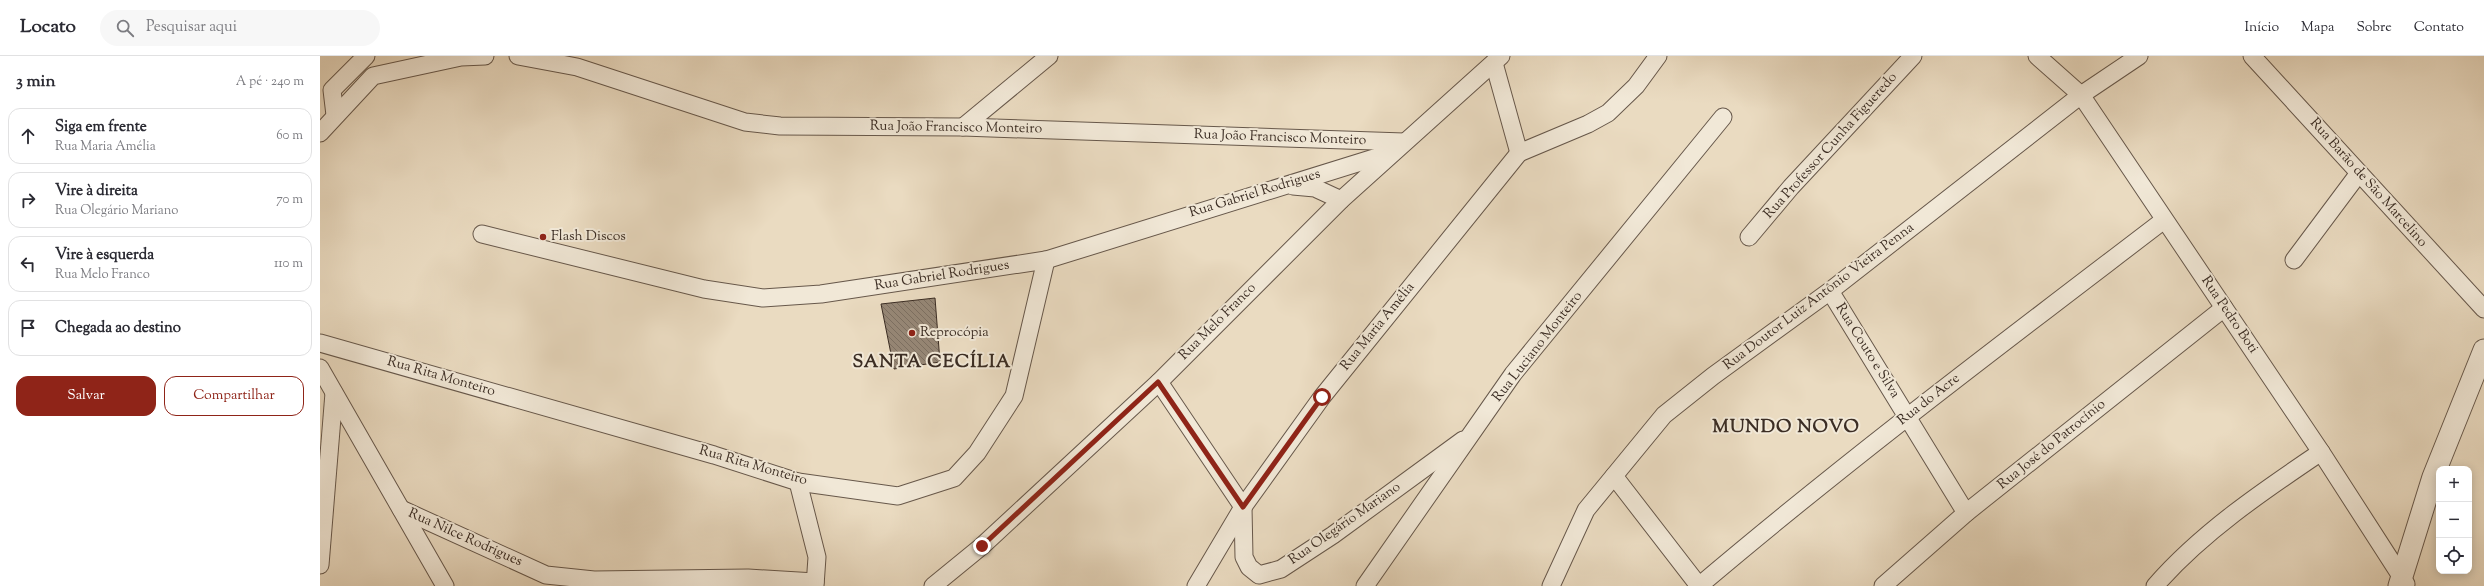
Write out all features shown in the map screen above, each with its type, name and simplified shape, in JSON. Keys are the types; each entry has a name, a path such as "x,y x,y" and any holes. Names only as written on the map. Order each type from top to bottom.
{"street":[{"path":"335,115 332,90 366,56"},
{"path":"320,133 372,76 461,57 485,56"},
{"name":"Rua João Francisco Monteiro","path":"518,56 577,67 745,122 780,126 963,127 1399,147"},
{"path":"963,127 1049,56"},
{"path":"1498,59 1519,153 1588,124 1608,113 1636,86 1658,56"},
{"name":"Rua Professor Cunha Figueredo","path":"1749,237 1791,187 1914,56"},
{"name":"Rua Pedro Boti","path":"2037,56 2081,95 2321,452 2402,583"},
{"name":"Rua Doutor Luiz Antônio Vieira Penna","path":"1551,586 1586,510 1664,415 1830,291 2081,95 2139,56"},
{"name":"Rua Barão de São Marcelino","path":"2252,56 2484,310"},
{"name":"Rua Melo Franco","path":"933,586 982,546 1158,382 1341,200 1498,59"},
{"name":"Rua Luciano Monteiro","path":"1365,586 1513,374 1723,117"},
{"name":"Rua Gabriel Rodrigues","path":"482,234 704,288 763,298 821,294 1046,260 1399,147"},
{"name":"Rua Maria Amélia","path":"1196,586 1243,507 1322,397 1519,153"},
{"path":"2294,260 2359,173"},
{"path":"1282,185 1315,188 1341,200"},
{"name":"Rua do Acre","path":"1699,586 1771,525 1908,416 2164,220"},
{"name":"Rua Rita Monteiro","path":"320,343 706,452 798,482 898,496 954,478 977,453 1014,396 1046,260"},
{"name":"Rua Couto e Silva","path":"1830,291 1908,416 1966,513"},
{"name":"Rua José do Patrocínio","path":"1883,586 1966,513 2224,308"},
{"path":"2402,583 2433,477 2484,350"},
{"path":"320,368 445,586"},
{"path":"1158,382 1243,507"},
{"path":"320,565 334,392"},
{"name":"Rua Olegário Mariano","path":"1243,507 1244,557 1249,567 1259,575 1281,568 1333,535 1473,433"},
{"path":"2155,586 2201,542 2244,505 2321,452"},
{"path":"1614,476 1699,586"},
{"path":"798,482 817,557 815,584"},
{"name":"Rua Nilce Rodrigues","path":"401,509 546,575 594,580 748,578 815,584"}],"building":[{"name":"Reprocópia","path":"935,298 940,362 894,369 881,304"}],"place":[{"name":"Flash Discos","path":"543,237"},
{"name":"Reprocópia","path":"912,333"}],"district":[{"name":"SANTA CECÍLIA","path":"932,363"},
{"name":"MUNDO NOVO","path":"1786,428"}],"route":[{"path":"982,546 1158,382 1243,507 1322,397"}]}
